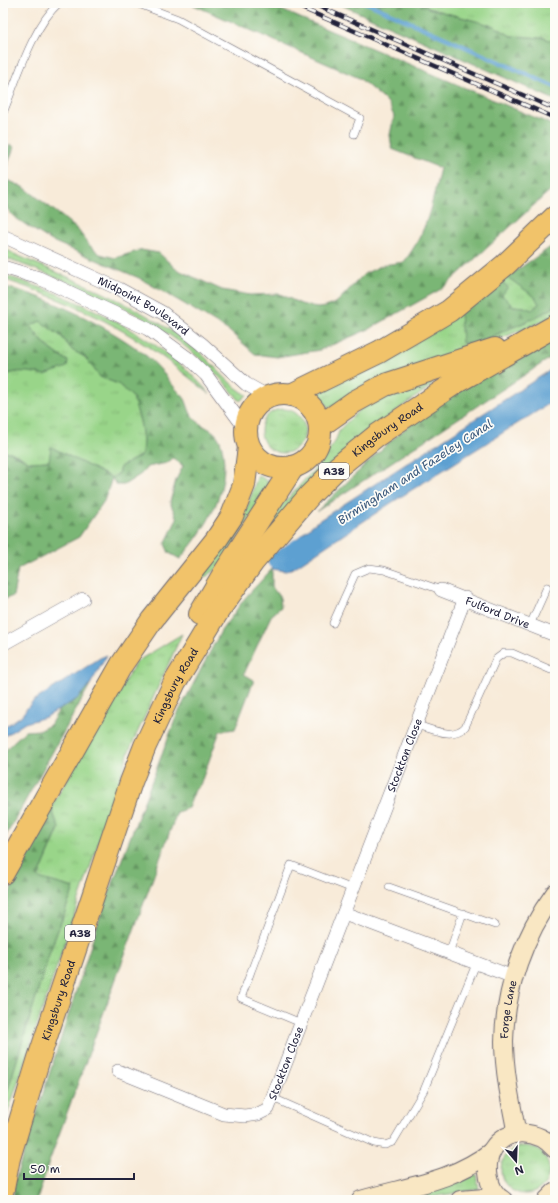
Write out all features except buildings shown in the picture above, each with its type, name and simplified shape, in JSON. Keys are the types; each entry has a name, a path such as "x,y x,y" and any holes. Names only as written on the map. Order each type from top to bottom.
{"highway":[{"path":"291,395 379,352 449,311 505,265 555,217"},
{"name":"A38","path":"175,682 181,654 194,625 223,575 293,467 307,459 316,447 320,437 320,426 354,402 385,385 546,331"},
{"name":"Kingsbury Road","path":"3,1189 10,1158 39,1058 107,850 145,746 175,682 218,611 253,562 281,528 339,466 376,436 455,383 546,331"},
{"path":"3,873 122,664 152,620 216,540 232,516 244,485 247,420 255,406 269,397 280,394 291,395 301,399 310,406 317,416 320,426"},
{"path":"247,437 254,456 262,463 272,467 293,467"}],"street":[{"name":"Midpoint Boulevard","path":"3,236 119,289 163,313 202,344 246,384 269,397"},
{"name":"Midpoint Boulevard","path":"3,267 39,278 148,329 189,359 206,375 247,437"},
{"name":"Fulford Drive","path":"441,590 465,598 555,635"},
{"name":"Stockton Close","path":"118,1071 224,1114 245,1116 258,1114 268,1109 465,598"},
{"path":"3,644 84,599"},
{"name":"Forge Lane","path":"517,1134 507,1078 504,1042 505,1023 514,977 536,924 555,893"},
{"path":"344,913 476,964 514,977"},
{"path":"361,1200 437,1181 476,1163 503,1141 517,1134 555,1135"},
{"path":"537,1135 548,1141 555,1149"},
{"path":"460,1200 500,1199 489,1179 488,1167 492,1151"}],"lane":[{"path":"3,113 36,35 50,11 59,3"},
{"path":"136,3 178,19 360,118 354,134"},
{"path":"333,623 355,574 369,568 384,570 441,590"},
{"path":"530,625 547,588"},
{"path":"416,725 452,734 460,732 465,727 496,659 504,653 512,653 551,670 555,669"},
{"path":"301,1023 241,998 291,865 353,889"},
{"path":"389,887 495,925"},
{"path":"449,953 463,913"},
{"path":"273,1098 374,1143 385,1145 393,1142 424,1090 476,964"}],"green space":[{"path":"189,3 265,3 555,126 555,186 443,288 369,329 320,350 277,357 255,354 229,331 139,278 52,241 13,216 3,203 3,178 25,188 60,215 78,230 89,245 100,254 115,258 141,250 159,253 176,269 222,290 250,295 280,294 301,304 317,308 326,307 337,302 364,274 383,265 404,262 424,228 428,218 440,168 392,149 390,135 394,116 388,103 359,78"},
{"path":"337,3 425,3 428,8 494,26 511,36 544,38 555,42 555,100"},
{"path":"425,3 555,3 555,42 544,38 511,36 494,26 428,8"},
{"path":"10,144 14,147 3,177 3,162"},
{"path":"555,244 555,307 530,320 474,344 462,343 460,313 501,281 508,287 502,295 513,306 524,307 532,310 539,304 535,297 507,277"},
{"path":"3,247 14,254 118,300 158,322 197,350 231,383 247,395 240,401 215,373 189,350 132,312 70,283 3,257"},
{"path":"3,275 31,284 87,307 142,336 190,373 210,394 159,354 112,325 66,303 3,279"},
{"path":"507,277 536,297 539,304 532,310 524,307 513,306 502,295 501,281"},
{"path":"3,287 20,291 63,307 86,318 130,344 160,369 185,399 192,416 199,423 216,434 219,438 223,453 224,468 219,497 206,524 180,559 169,553 165,544 177,519 170,502 176,480 183,466 173,458 167,463 147,467 141,474 124,485 116,485 112,478 118,474 120,467 142,455 143,439 140,421 133,397 118,384 100,377 85,357 72,350 62,337 40,321 31,326 38,337 47,346 68,361 67,367 45,375 29,372 14,372 3,376"},
{"path":"555,307 555,314 541,322 329,408 318,393 460,313 474,344 530,320"},
{"path":"40,321 62,337 72,350 85,357 100,377 118,384 133,397 140,421 143,439 142,455 120,467 118,474 112,478 51,447 50,461 30,462 11,452 3,452 3,376 22,371 36,372 40,374 68,361 47,346 38,337 31,326"},
{"path":"555,335 555,355 317,511 385,446 429,408"},
{"path":"432,381 430,387 362,435 245,557 280,507 320,463 335,442 340,429 357,412 372,400"},
{"path":"283,409 295,413 301,419 305,431 301,443 295,449 283,453 271,449 265,443 261,431 265,419 271,413"},
{"path":"51,447 112,478 104,501 79,537 18,569 13,596 3,600 3,452 10,452 30,462 49,461"},
{"path":"258,475 272,484 217,569 179,595 246,510"},
{"path":"272,569 272,587 280,598 281,607 271,616 244,674 254,680 235,729 220,731 200,785 195,790 188,808 177,812 49,1162 37,1200 13,1200 14,1183 101,914 177,715 221,631 245,598"},
{"path":"182,634 129,751 3,1127 3,1106 50,951 74,888 38,878 59,829 51,807 136,662"},
{"path":"91,683 3,841 3,755 8,747 25,731 40,730 50,725 60,708 77,699"},
{"path":"51,807 59,828 38,878 74,888 50,951 3,1106 3,906"},
{"path":"525,1146 534,1148 542,1153 547,1161 549,1170 547,1179 542,1187 534,1192 525,1194 516,1192 508,1187 503,1179 501,1170 503,1161 508,1153 516,1148"},
{"path":"476,1174 479,1189 414,1200 394,1200 451,1185"}],"water":[{"path":"555,367 555,400 391,503 295,567 286,571 272,569 293,542 315,523"},
{"path":"107,655 91,683 77,699 46,717 25,723 3,737 3,728 21,716 32,702"}],"waterway":[{"path":"367,3 555,87"},
{"name":"Birmingham and Fazeley Canal","path":"275,561 298,546"}],"railway":[{"path":"290,3 555,118"},
{"path":"311,3 555,109"}]}
